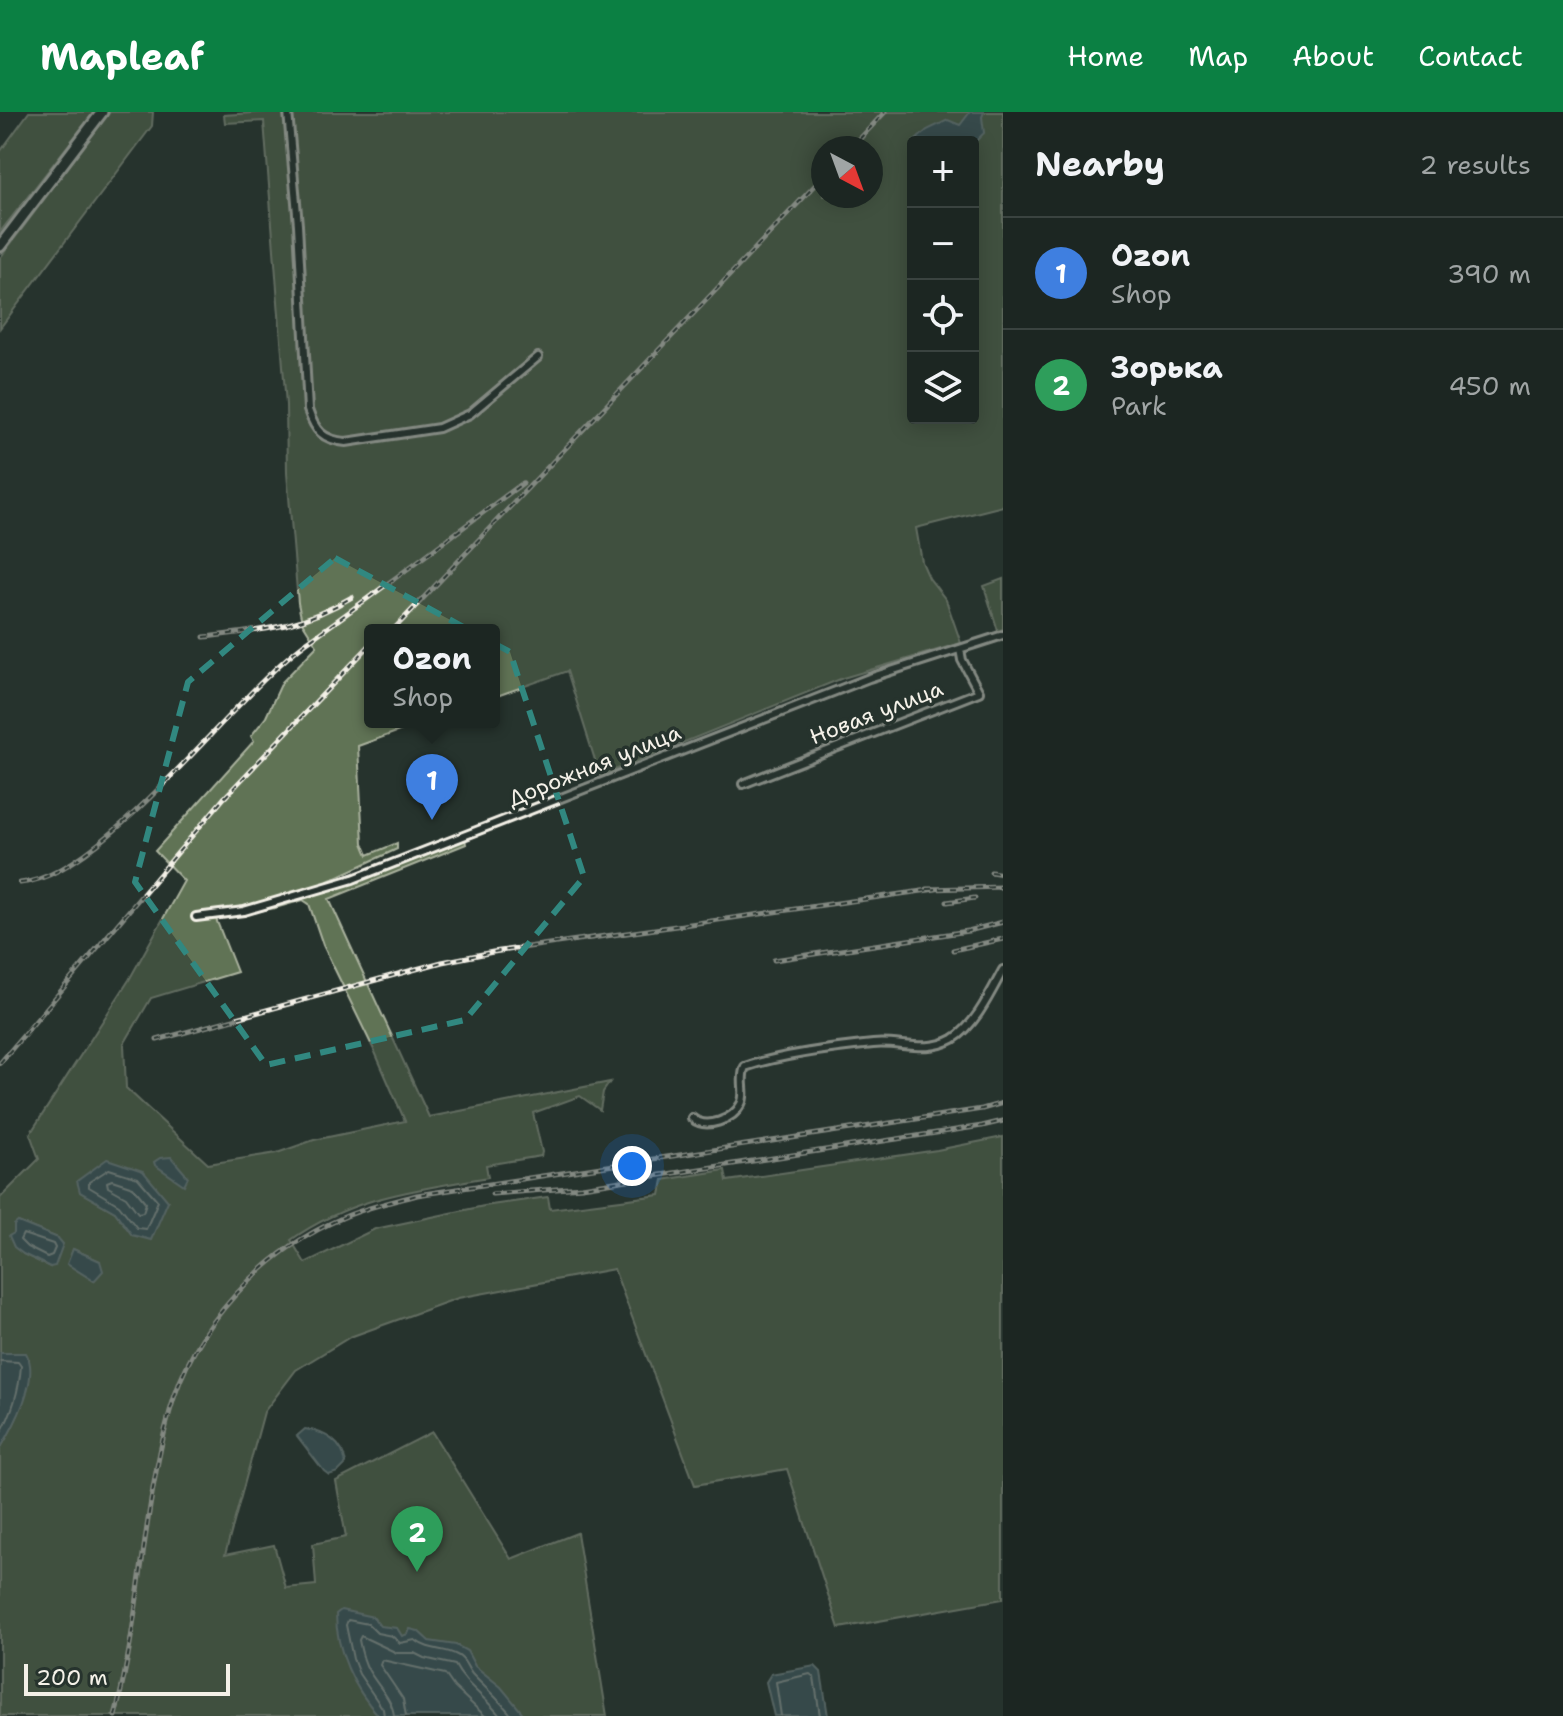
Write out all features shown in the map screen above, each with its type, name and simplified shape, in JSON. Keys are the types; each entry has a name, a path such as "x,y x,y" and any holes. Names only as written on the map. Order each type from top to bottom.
{"main road":[{"path":"0,246 102,112"}],"street":[{"path":"288,112 299,239 308,410 319,435 331,441 346,442 439,428 470,414 538,357"},
{"name":"Дорожная улица","path":"196,917 244,911 353,879 869,678 1003,635"},
{"name":"Новая улица","path":"743,784 979,692 962,660 960,649"},
{"path":"692,1118 699,1124 709,1125 740,1107 745,1067 766,1059 876,1043 918,1048 953,1039 984,1006 1003,970"}],"highlighted area":[{"path":"335,558 510,652 584,877 465,1020 266,1065 135,882 188,682"}],"green space":[{"path":"29,112 94,112 0,232 0,152"},
{"path":"110,112 153,112 152,126 0,328 0,258"},
{"path":"267,112 1003,112 1003,506 916,528 922,562 929,578 946,600 961,643 843,678 600,776 567,671 500,695 500,624 364,624 364,728 408,728 358,746 363,843 368,855 397,843 397,849 328,881 327,888 465,838 466,844 329,899 429,1117 610,1082 603,1092 600,1110 580,1096 533,1113 541,1156 486,1165 488,1177 410,1191 362,1204 314,1225 291,1240 305,1263 375,1229 484,1206 548,1197 550,1209 660,1195 663,1180 725,1170 727,1181 937,1150 1003,1137 1003,1599 839,1628 787,1469 695,1485 614,1269 458,1298 350,1337 296,1370 264,1412 225,1555 274,1545 286,1588 316,1585 313,1544 346,1537 336,1481 432,1432 511,1559 577,1533 607,1716 0,1716 0,1449 21,1406 29,1359 0,1353 0,1198 39,1159 30,1134 129,980 184,881 155,851 254,741 251,736 266,717 282,682 317,646 302,622 298,603 264,121 225,123 224,115","holes":["303,900 309,904 323,945 405,1121 314,1140 277,1153 208,1164 126,1088 124,1044 151,998 237,972 216,919","80,1192 168,1201 133,1235 115,1212","18,1222 58,1238 50,1267 23,1254 14,1233","73,1249 100,1261 94,1281 68,1264"]},
{"path":"1003,579 1003,629 998,631 984,586"}],"water":[{"path":"970,112 984,112 984,133 979,138 920,136 948,120 960,125"},
{"path":"171,1157 188,1177 184,1185 155,1165 154,1162 160,1158"},
{"path":"107,1159 143,1171 168,1201 151,1240 132,1235 115,1212 80,1192 77,1181"},
{"path":"18,1222 58,1238 63,1244 55,1266 50,1267 14,1247 9,1236 14,1233 14,1225"},
{"path":"73,1249 100,1261 103,1271 94,1281 67,1264"},
{"path":"0,1353 26,1353 30,1376 24,1402 0,1449"},
{"path":"305,1429 326,1436 337,1444 346,1464 338,1472 329,1475 324,1471 297,1436"},
{"path":"341,1610 373,1617 380,1626 397,1628 402,1636 408,1634 410,1629 418,1631 429,1641 456,1645 467,1651 475,1666 501,1687 525,1716 379,1716 348,1669 337,1628 336,1614"},
{"path":"815,1666 821,1672 828,1716 774,1716 766,1682 771,1674"}],"railway":[{"path":"862,136 885,112"},
{"path":"399,624 811,190"},
{"path":"20,883 53,873 90,850 167,780 277,667 523,483"},
{"path":"204,637 298,621 352,597"},
{"path":"0,1063 224,798 364,651"},
{"path":"991,872 1003,874"},
{"path":"927,889 1003,887"},
{"path":"157,1040 442,962 493,952 936,889"},
{"path":"947,902 975,898"},
{"path":"774,960 968,931 1003,922"},
{"path":"953,950 1003,939"},
{"path":"115,1716 131,1640 153,1487 170,1411 181,1380 213,1322 234,1296 284,1251 351,1214 417,1195 982,1109 1003,1103"},
{"path":"492,1194 582,1187 1003,1121"}],"place":[{"name":"Ozon","path":"432,820"},
{"name":"Зорька","path":"417,1572"}]}
